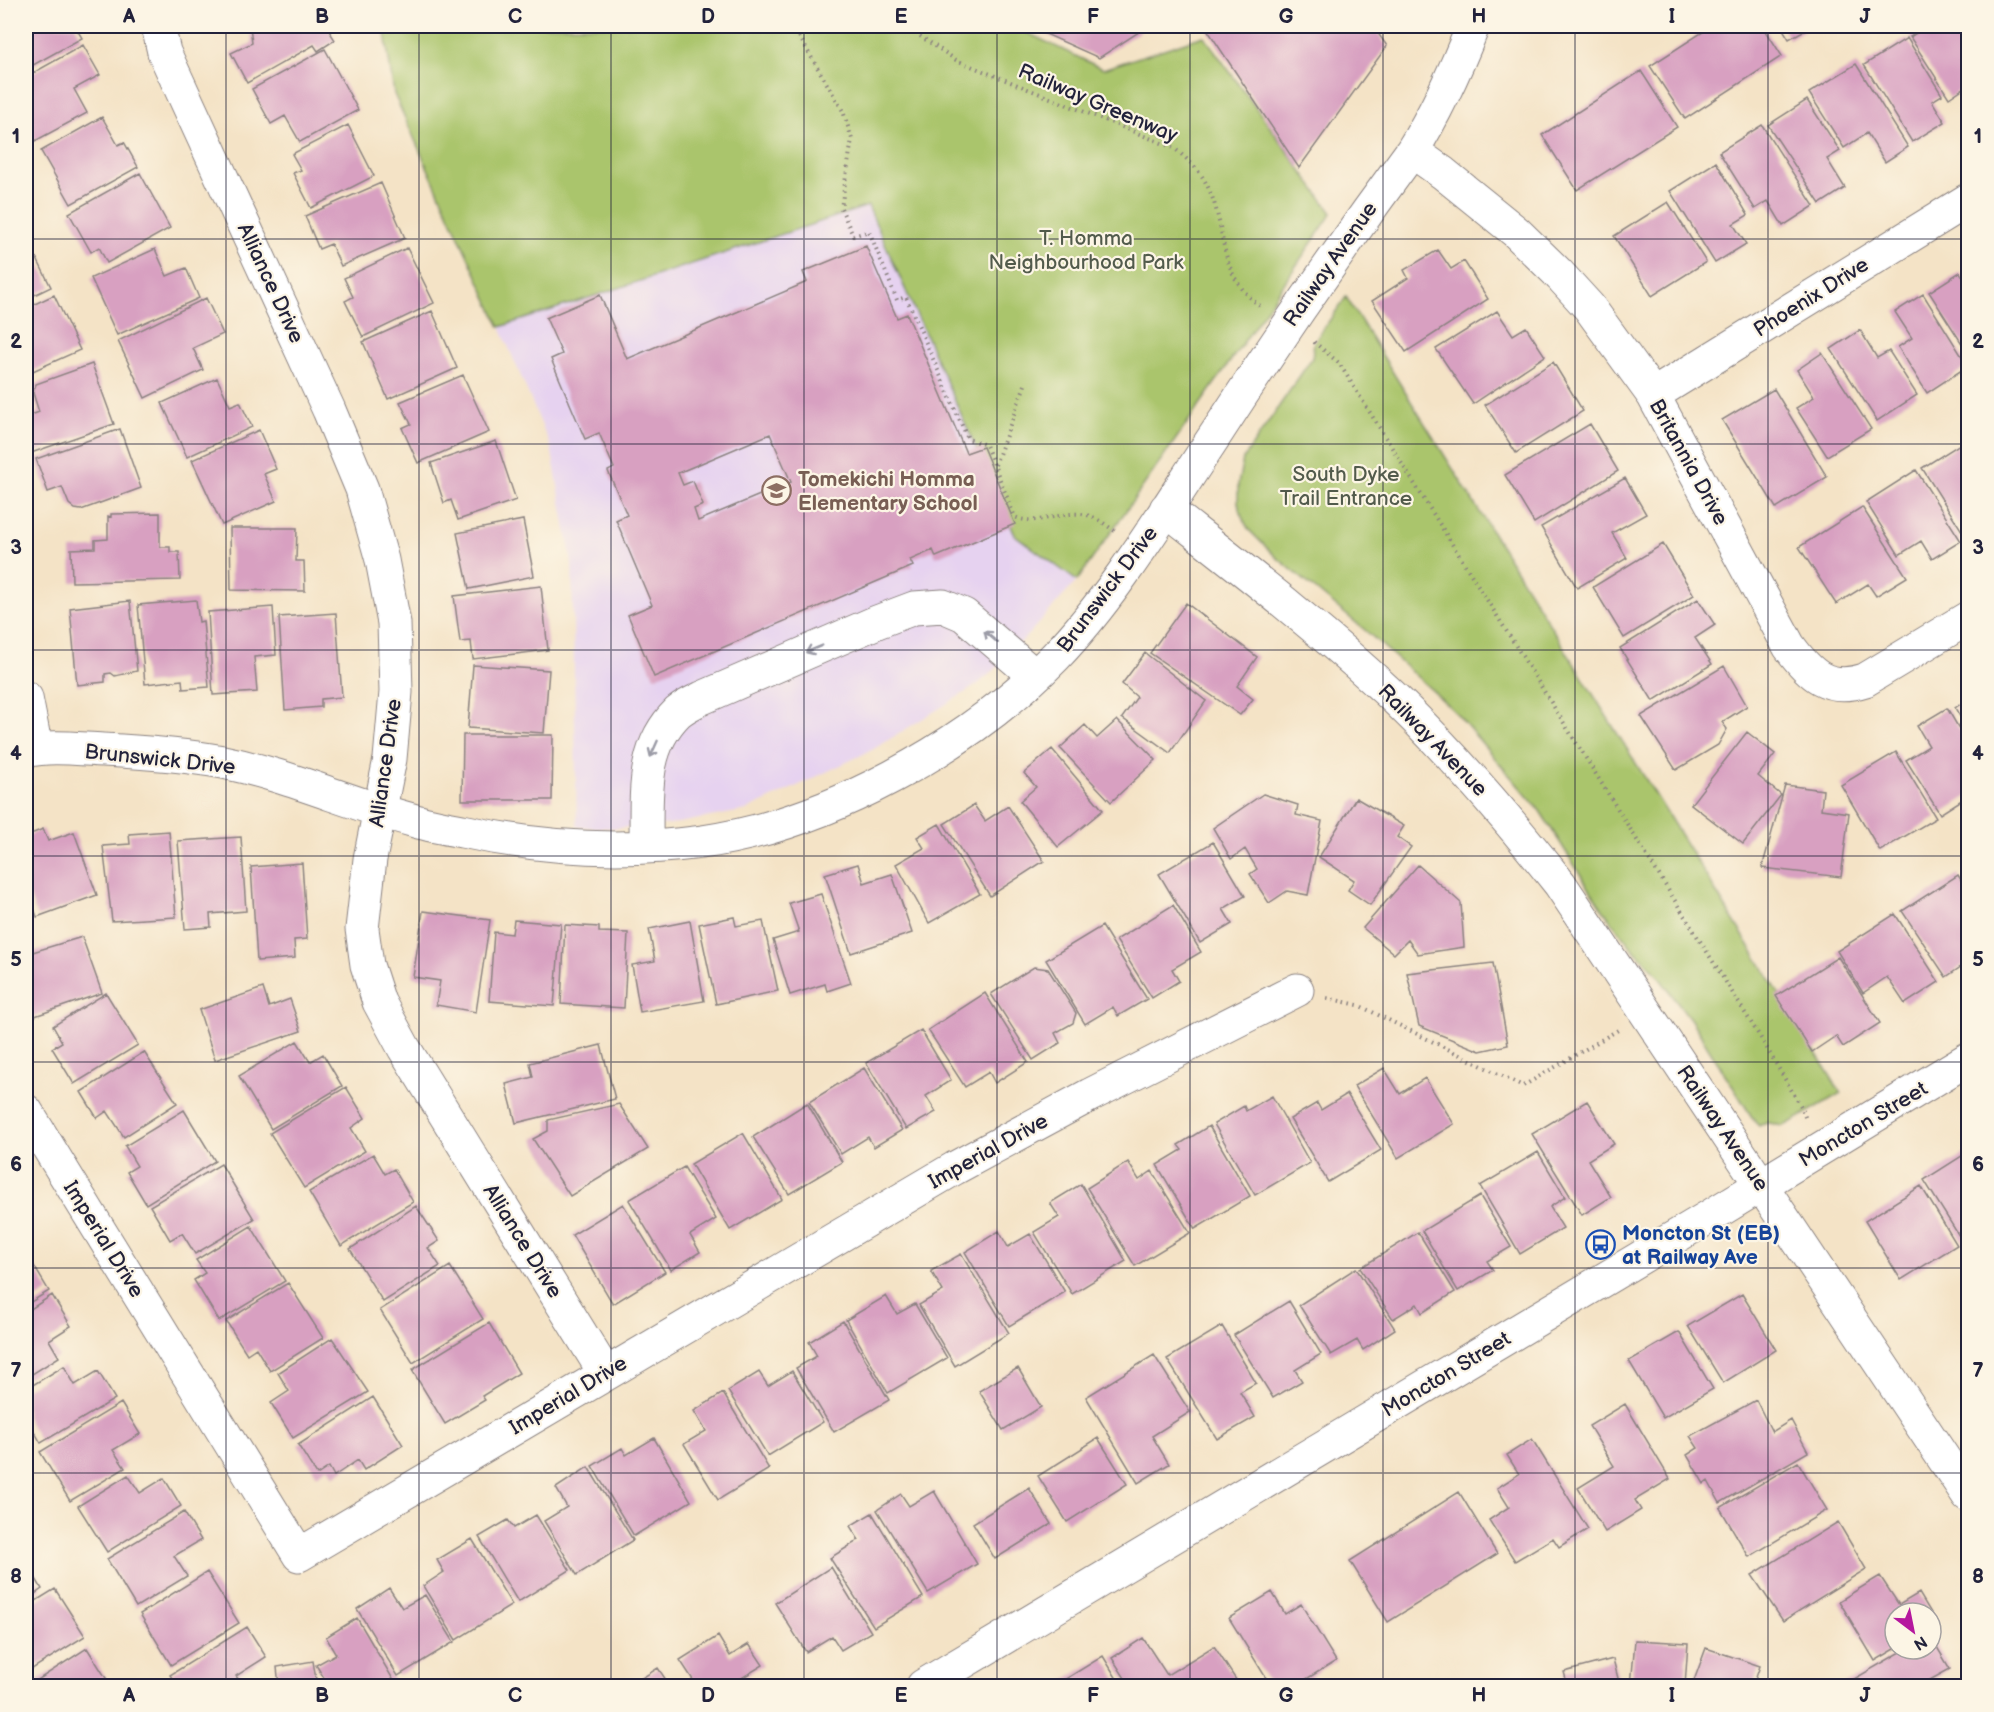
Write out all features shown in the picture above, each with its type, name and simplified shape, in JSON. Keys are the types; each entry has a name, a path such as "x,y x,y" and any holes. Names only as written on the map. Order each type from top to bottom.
{"street":[{"name":"Alliance Drive","path":"158,26 164,52 329,410 362,489 382,560 394,623 396,692 390,759 370,859 362,929 368,965 379,1002 404,1048 605,1373"},
{"name":"Railway Avenue","path":"1473,26 1457,68 1430,122 1412,151 1287,324 1166,509 1326,636 1429,732 1484,791 1546,866 1968,1495"},
{"name":"Britannia Drive","path":"1412,151 1516,232 1589,307 1653,395 1789,646 1802,664 1815,676 1834,683 1849,685 1865,680 1968,618"},
{"name":"Phoenix Drive","path":"1653,395 1968,200"},
{"name":"Brunswick Drive","path":"31,750 139,752 222,762 292,780 413,821 506,841 615,848 704,842 816,812 868,790 915,765 966,732 1056,657 1091,615 1166,509"},
{"path":"646,847 647,779 650,757 663,730 680,710 702,698 877,622 914,608 943,606 964,615 1035,676"},
{"path":"26,698 31,750"},
{"name":"Imperial Drive","path":"26,1111 299,1555 955,1168 1090,1095 1297,990"},
{"name":"Moncton Street","path":"923,1686 1762,1185 1968,1059"}],"path":[{"path":"793,26 843,111 852,139 841,208 853,236 869,231 897,300 906,297 968,439 986,445 1015,517 1032,520 1072,513 1090,516 1119,534"},
{"name":"Railway Greenway","path":"905,26 956,60 1174,148 1191,163 1206,182 1216,210 1227,260 1239,286 1250,299 1266,310"},
{"path":"1314,342 1339,363 1762,1041 1802,1108 1806,1121"},
{"path":"994,466 1025,385"},
{"path":"1297,990 1358,1005 1522,1086 1646,1012"}],"shaded area":[{"name":"Tomekichi Homma Elementary School","path":"868,206 1015,534 1077,581 1001,664 977,685 872,750 747,810 673,824 617,828 577,827 572,564 551,447 500,327"}],"green space":[{"name":"T. Homma Neighbourhood Park","path":"384,26 1017,26 1103,69 1204,36 1332,213 1077,581 1015,535 868,206 500,327 394,94"},
{"name":"South Dyke Trail Entrance","path":"1346,297 1841,1093 1788,1124 1782,1126 1766,1122 1759,1126 1755,1122 1691,1020 1652,968 1632,948 1603,910 1540,811 1457,714 1366,631 1275,556 1249,530 1242,517 1238,503 1238,484 1243,459 1312,358 1314,342"}],"building":[{"path":"26,26 75,26 82,38 26,69"},
{"path":"250,26 326,26 335,40 318,51 314,45 247,83 231,53 252,43"},
{"path":"1028,26 1148,26 1099,58"},
{"path":"1205,26 1373,26 1387,46 1299,168"},
{"path":"1712,26 1763,26 1782,56 1685,119 1650,66"},
{"path":"1781,26 1812,26 1789,39"},
{"path":"1927,26 1965,26 1968,31 1968,85 1949,98 1910,37"},
{"path":"1907,38 1942,95 1932,101 1945,122 1912,142 1864,65"},
{"path":"83,45 100,75 74,89 87,113 35,141 26,125 26,77"},
{"path":"325,49 358,110 300,142 285,116 271,124 252,89"},
{"path":"1856,64 1908,147 1885,162 1867,133 1844,148 1809,93"},
{"path":"1641,71 1677,127 1577,190 1542,135"},
{"path":"1807,100 1840,151 1827,159 1845,188 1820,204 1768,125"},
{"path":"102,117 118,145 124,142 138,167 71,204 41,151"},
{"path":"348,125 374,176 311,208 293,173 301,170 292,154"},
{"path":"1762,125 1814,206 1783,226 1768,201 1755,209 1719,152"},
{"path":"1716,162 1748,215 1733,224 1746,244 1715,263 1670,191"},
{"path":"140,173 170,228 107,263 99,247 91,252 69,213"},
{"path":"381,183 405,238 341,266 331,244 319,249 305,216"},
{"path":"1668,202 1706,262 1652,296 1614,236"},
{"path":"866,246 897,318 907,314 966,453 983,447 1015,524 936,557 933,550 910,560 913,566 654,677 628,615 652,605 616,520 627,515 608,471 614,468 599,433 585,439 551,359 562,354 546,318 600,295 627,359 807,282 803,272","holes":["770,434 791,482 698,521 694,509 703,505 693,481 683,485 678,473"]},
{"path":"407,248 434,303 363,337 345,301 353,297 344,278"},
{"path":"155,249 167,276 186,268 199,298 117,335 91,278"},
{"path":"26,250 34,253 51,287 26,299"},
{"path":"1438,250 1451,269 1464,261 1488,299 1406,352 1372,301 1408,278 1404,270"},
{"path":"1960,272 1968,286 1968,353 1929,292"},
{"path":"1923,294 1968,366 1927,393 1898,347 1912,338 1895,312"},
{"path":"54,295 80,350 26,374 26,308"},
{"path":"206,298 223,334 193,348 203,370 145,398 118,341"},
{"path":"432,311 457,368 388,399 363,342"},
{"path":"1497,311 1513,335 1526,327 1545,356 1473,404 1436,349"},
{"path":"1860,330 1877,358 1889,351 1917,395 1877,421 1831,349"},
{"path":"1822,353 1871,429 1827,456 1796,408 1814,397 1797,370"},
{"path":"1553,362 1583,411 1516,453 1485,405"},
{"path":"92,364 114,424 31,453 26,437 26,417 39,412 33,393 36,384"},
{"path":"463,375 489,432 418,463 402,428 411,424 400,402"},
{"path":"217,378 230,406 240,402 252,427 187,457 162,403"},
{"path":"1774,389 1827,477 1776,508 1722,420"},
{"path":"1590,424 1618,471 1534,523 1505,475"},
{"path":"120,429 141,488 81,510 69,504 62,487 48,492 36,459"},
{"path":"259,430 276,469 264,474 276,501 222,525 192,460"},
{"path":"1968,439 1968,527 1962,531 1922,468"},
{"path":"496,441 516,500 458,520 451,500 444,503 431,463"},
{"path":"1916,470 1961,541 1932,559 1921,541 1899,555 1866,502"},
{"path":"1625,478 1646,514 1612,533 1627,558 1577,588 1541,527"},
{"path":"1862,507 1907,577 1876,596 1868,584 1836,604 1799,547"},
{"path":"160,513 160,547 170,547 170,552 179,552 180,580 72,582 71,549 95,548 95,540 108,539 108,516 111,517 111,514"},
{"path":"523,520 534,576 469,589 457,533"},
{"path":"230,528 297,528 296,561 304,561 305,591 231,590"},
{"path":"1663,544 1694,595 1624,638 1593,587"},
{"path":"541,586 548,650 473,659 471,641 460,642 454,596"},
{"path":"1698,599 1715,625 1695,638 1712,664 1653,701 1620,648"},
{"path":"196,600 199,622 203,621 209,687 183,689 182,680 145,684 138,605"},
{"path":"130,601 137,671 115,676 111,673 105,674 105,682 77,685 70,608"},
{"path":"1186,603 1257,657 1237,686 1253,699 1240,715 1150,653"},
{"path":"273,607 276,655 254,657 257,692 213,695 208,612"},
{"path":"336,613 342,697 321,699 321,707 285,710 279,617"},
{"path":"1145,653 1206,701 1170,753 1122,718 1137,697 1122,684"},
{"path":"473,665 549,670 544,733 468,728"},
{"path":"1724,666 1747,706 1722,722 1727,729 1718,745 1676,770 1641,716"},
{"path":"1968,699 1968,730 1955,708"},
{"path":"1947,708 1968,744 1968,796 1940,814 1906,760 1929,746 1917,726"},
{"path":"1117,720 1156,760 1111,802 1060,748 1085,725 1097,738"},
{"path":"1747,732 1775,754 1758,776 1781,795 1743,844 1691,804"},
{"path":"463,735 553,735 552,800 462,800"},
{"path":"1052,749 1103,810 1058,847 1020,801 1036,787 1024,773"},
{"path":"1896,752 1936,818 1880,851 1841,785"},
{"path":"1785,785 1823,790 1821,809 1849,813 1841,877 1762,868"},
{"path":"1263,794 1298,805 1296,815 1322,821 1308,895 1287,891 1269,903 1250,874 1257,869 1245,849 1231,859 1213,828"},
{"path":"1356,798 1404,826 1397,837 1411,847 1370,905 1348,890 1354,880 1319,857"},
{"path":"974,805 985,821 1008,806 1044,861 990,896 944,824"},
{"path":"939,824 980,894 929,923 896,864 924,848 917,837"},
{"path":"43,829 48,841 74,832 97,895 37,917 26,886 26,836"},
{"path":"169,831 176,917 112,921 103,846 130,844 129,834"},
{"path":"241,837 246,911 210,914 211,927 185,929 178,841"},
{"path":"1213,842 1245,896 1223,909 1232,924 1200,943 1159,874"},
{"path":"302,863 307,939 294,940 295,958 257,961 251,867"},
{"path":"858,864 864,883 892,874 912,933 851,953 825,874"},
{"path":"1418,865 1461,903 1464,947 1418,954 1408,940 1394,954 1363,928"},
{"path":"1958,875 1968,891 1968,962 1946,977 1902,911"},
{"path":"821,894 851,983 827,991 825,984 790,995 773,940 799,932 789,903"},
{"path":"26,905 33,926 26,929"},
{"path":"1173,905 1201,952 1172,969 1179,981 1152,998 1116,940"},
{"path":"423,911 490,920 476,1012 436,1005 440,981 413,977"},
{"path":"1895,914 1939,982 1905,1004 1887,977 1863,993 1837,951"},
{"path":"734,917 736,926 763,921 778,991 716,1004 699,924"},
{"path":"514,920 561,924 554,1006 489,1001 494,932 512,934"},
{"path":"690,921 704,1001 640,1012 632,965 655,961 649,929"},
{"path":"565,925 599,927 599,932 628,933 624,1008 561,1004"},
{"path":"1102,926 1147,999 1118,1016 1113,1007 1085,1024 1046,960"},
{"path":"82,937 102,993 32,1017 26,1001 26,954"},
{"path":"1838,957 1880,1023 1843,1047 1836,1036 1812,1052 1776,996"},
{"path":"1493,963 1508,1045 1480,1051 1419,1026 1407,973"},
{"path":"1034,967 1048,969 1076,1013 1073,1023 1055,1033 1060,1043 1033,1060 991,994"},
{"path":"263,988 269,1007 290,999 301,1031 215,1060 199,1010"},
{"path":"106,993 138,1045 74,1084 52,1048 62,1042 53,1026"},
{"path":"985,993 1028,1062 995,1083 989,1072 965,1087 928,1030"},
{"path":"921,1030 951,1080 926,1096 936,1112 906,1129 866,1063"},
{"path":"297,1041 310,1062 323,1054 342,1086 271,1129 239,1076"},
{"path":"601,1045 615,1099 516,1123 506,1084 533,1077 530,1063"},
{"path":"144,1052 177,1103 124,1137 107,1111 97,1118 81,1092"},
{"path":"864,1068 902,1130 874,1147 868,1137 841,1154 809,1102"},
{"path":"1384,1068 1400,1094 1425,1078 1454,1124 1398,1158 1354,1086"},
{"path":"346,1087 365,1118 351,1128 365,1151 304,1188 270,1133"},
{"path":"1347,1094 1381,1150 1328,1182 1290,1119 1317,1103 1321,1110"},
{"path":"1272,1096 1310,1163 1255,1195 1214,1124 1244,1106 1246,1111"},
{"path":"1587,1101 1614,1144 1588,1160 1611,1197 1582,1215 1532,1134"},
{"path":"807,1103 842,1162 789,1194 753,1137"},
{"path":"619,1104 648,1149 570,1196 533,1139 548,1131 548,1120"},
{"path":"184,1110 215,1161 146,1204 127,1172 137,1166 125,1146"},
{"path":"1209,1126 1250,1196 1195,1229 1157,1165 1182,1150 1178,1145"},
{"path":"743,1133 782,1199 730,1230 691,1164"},
{"path":"1538,1152 1565,1197 1550,1207 1563,1228 1520,1254 1480,1186"},
{"path":"1968,1152 1968,1245 1966,1247 1924,1180"},
{"path":"373,1154 385,1174 394,1169 413,1202 341,1246 309,1192"},
{"path":"1128,1162 1139,1180 1152,1171 1190,1233 1135,1266 1087,1188"},
{"path":"221,1164 254,1219 195,1254 182,1233 170,1240 150,1206"},
{"path":"684,1167 716,1219 690,1235 700,1252 671,1270 629,1200"},
{"path":"1081,1184 1126,1261 1072,1294 1034,1232 1059,1217 1050,1203"},
{"path":"1921,1186 1957,1245 1901,1280 1865,1221"},
{"path":"1480,1196 1511,1247 1487,1261 1493,1270 1458,1291 1422,1231"},
{"path":"623,1204 665,1272 613,1304 572,1235"},
{"path":"416,1206 439,1241 428,1248 440,1266 383,1302 350,1249"},
{"path":"251,1226 285,1281 219,1321 194,1280 205,1273 196,1260"},
{"path":"999,1231 1008,1247 1030,1234 1065,1292 1009,1326 965,1252"},
{"path":"1418,1232 1455,1292 1422,1313 1417,1304 1393,1319 1360,1268"},
{"path":"961,1254 1009,1333 955,1366 919,1305 943,1291 931,1271"},
{"path":"31,1261 49,1291 26,1305 26,1265"},
{"path":"450,1266 483,1319 413,1363 380,1310"},
{"path":"1356,1268 1395,1329 1363,1350 1357,1340 1331,1355 1299,1305"},
{"path":"288,1283 323,1338 270,1371 256,1348 247,1354 226,1321"},
{"path":"1742,1294 1776,1350 1723,1383 1688,1326"},
{"path":"52,1295 71,1326 49,1340 59,1357 26,1378 26,1312"},
{"path":"886,1296 897,1314 915,1304 947,1358 888,1393 846,1320"},
{"path":"1289,1301 1321,1354 1295,1370 1302,1381 1273,1398 1234,1335"},
{"path":"843,1321 889,1400 834,1432 796,1368 817,1356 809,1342"},
{"path":"489,1323 519,1373 482,1396 485,1400 445,1424 412,1370"},
{"path":"1222,1326 1256,1383 1240,1392 1255,1417 1217,1439 1167,1359"},
{"path":"1679,1332 1713,1389 1663,1418 1629,1361"},
{"path":"332,1338 368,1392 293,1438 271,1403 289,1391 278,1373"},
{"path":"1154,1355 1190,1412 1152,1436 1169,1464 1138,1483 1086,1397"},
{"path":"64,1366 75,1385 98,1371 115,1399 41,1443 26,1417 26,1389"},
{"path":"1018,1368 1041,1407 1003,1430 979,1391"},
{"path":"792,1371 823,1422 768,1456 728,1391 759,1372 768,1386"},
{"path":"723,1393 769,1469 718,1500 684,1444 706,1431 694,1411"},
{"path":"373,1397 403,1445 364,1470 358,1460 334,1476 329,1467 317,1475 298,1445"},
{"path":"1756,1400 1772,1432 1791,1420 1808,1452 1720,1503 1708,1481 1704,1484 1687,1455 1698,1448 1690,1436"},
{"path":"121,1403 140,1434 113,1450 125,1468 70,1501 40,1452"},
{"path":"1625,1404 1670,1479 1635,1500 1641,1510 1605,1532 1578,1488 1614,1466 1589,1426"},
{"path":"654,1438 691,1501 634,1536 592,1466 622,1448 626,1455"},
{"path":"1098,1438 1127,1484 1067,1522 1038,1476"},
{"path":"1532,1439 1588,1529 1559,1547 1553,1538 1515,1561 1489,1520 1509,1507 1497,1488 1519,1474 1507,1455"},
{"path":"1798,1462 1827,1510 1749,1557 1720,1508"},
{"path":"588,1467 633,1540 577,1575 544,1521 567,1507 556,1488"},
{"path":"128,1475 140,1493 164,1478 181,1506 107,1552 78,1506"},
{"path":"1029,1488 1051,1524 995,1559 973,1523"},
{"path":"934,1491 977,1564 928,1593 877,1510 901,1494 909,1506"},
{"path":"1459,1492 1497,1554 1388,1622 1350,1561"},
{"path":"184,1512 201,1540 174,1556 187,1576 136,1607 107,1559"},
{"path":"872,1513 923,1597 874,1627 830,1558 859,1540 850,1526"},
{"path":"536,1515 570,1570 518,1602 479,1537 508,1520 514,1528"},
{"path":"1838,1522 1866,1569 1783,1621 1752,1575"},
{"path":"472,1539 512,1605 456,1640 423,1586 444,1572 437,1560"},
{"path":"26,1562 42,1589 26,1600"},
{"path":"831,1567 871,1632 841,1650 832,1636 806,1652 775,1603"},
{"path":"207,1572 239,1623 171,1665 140,1614"},
{"path":"1880,1576 1896,1601 1883,1601 1883,1656 1875,1661 1839,1601"},
{"path":"389,1588 402,1608 425,1595 454,1642 398,1676 357,1609"},
{"path":"55,1589 85,1636 29,1671 26,1665 26,1607"},
{"path":"1272,1592 1285,1614 1301,1604 1336,1661 1295,1686 1271,1686 1229,1618"},
{"path":"1919,1593 1924,1601 1906,1601"},
{"path":"357,1618 397,1686 329,1686 316,1665 336,1654 326,1637"},
{"path":"247,1627 266,1657 236,1676 243,1686 177,1686 170,1675"},
{"path":"718,1636 730,1656 749,1644 763,1665 740,1679 745,1686 697,1686 680,1660"},
{"path":"1143,1638 1167,1675 1214,1646 1240,1686 1130,1686 1112,1658"},
{"path":"1635,1640 1688,1643 1685,1686 1631,1686"},
{"path":"87,1648 111,1686 35,1686 33,1683"},
{"path":"1706,1648 1760,1666 1753,1686 1692,1686"},
{"path":"1103,1656 1120,1684 1116,1686 1068,1686 1064,1680"},
{"path":"1943,1657 1950,1669 1919,1686 1842,1686 1885,1661 1943,1661"},
{"path":"1613,1659 1620,1686 1568,1686 1564,1672"},
{"path":"313,1661 317,1686 279,1686 277,1667"},
{"path":"658,1668 670,1686 629,1686"}],"place":[{"name":"Tomekichi Homma Elementary School","path":"777,491"},
{"name":"Moncton St (EB) at Railway Ave","path":"1601,1245"}]}
